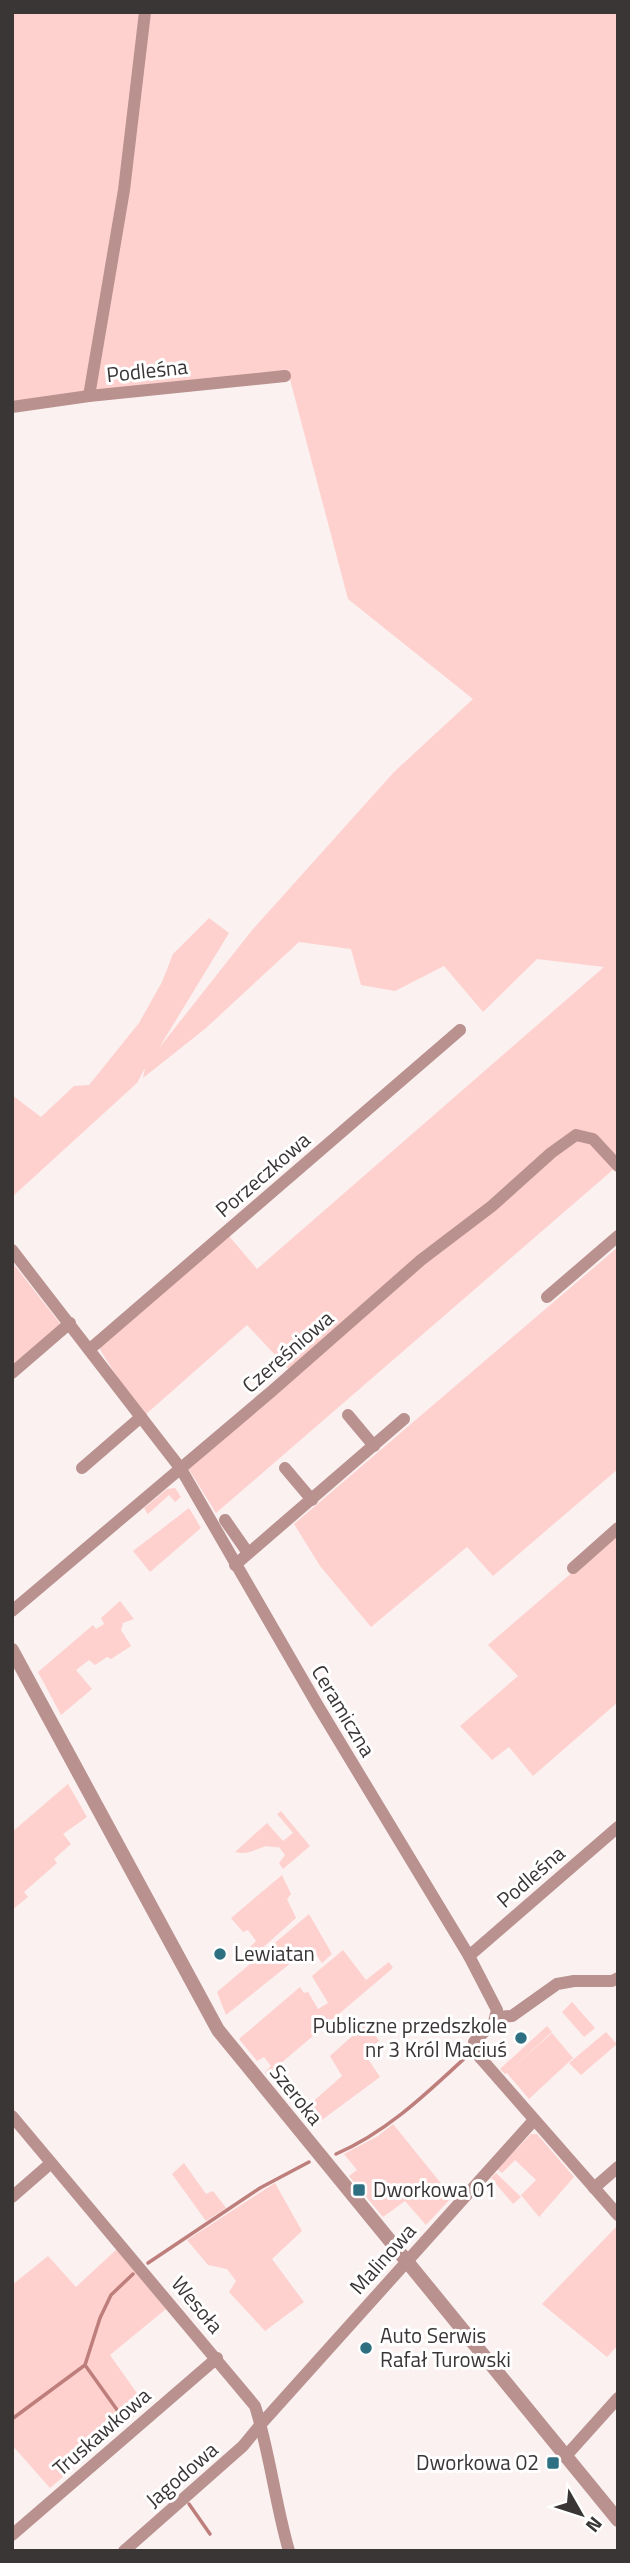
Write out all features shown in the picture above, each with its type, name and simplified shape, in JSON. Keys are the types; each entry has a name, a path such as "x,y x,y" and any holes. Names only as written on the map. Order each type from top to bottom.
{"street":[{"path":"89,396 124,190 145,12"},
{"name":"Podleśna","path":"12,407 89,396 285,376"},
{"name":"Porzeczkowa","path":"90,1349 460,1030"},
{"name":"Czereśniowa","path":"12,1611 421,1261 492,1206 551,1153 576,1135 593,1139 618,1166"},
{"path":"547,1297 618,1236"},
{"name":"Ceramiczna","path":"12,1250 181,1469 344,1749 470,1956 496,2010 496,2017"},
{"path":"12,1373 70,1323"},
{"path":"348,1415 374,1446"},
{"path":"82,1468 141,1417"},
{"path":"235,1564 404,1419"},
{"path":"285,1468 312,1500"},
{"path":"225,1520 248,1553"},
{"path":"573,1567 618,1528"},
{"name":"Szeroka","path":"12,1650 218,2030 565,2457 615,2511"},
{"path":"594,1839 618,1818"},
{"name":"Podleśna","path":"470,1956 618,1827"},
{"path":"618,1978 612,1981 573,1980 557,1984 512,2017 496,2017 474,2042 474,2048 618,2215"},
{"name":"Wesoła","path":"12,2116 255,2406 289,2551"},
{"name":"Malinowa","path":"261,2424 534,2120"},
{"path":"12,2197 51,2163"},
{"path":"594,2188 618,2167"},
{"name":"Truskawkowa","path":"12,2535 217,2358"},
{"path":"565,2457 618,2398"},
{"name":"Jagodowa","path":"124,2551 243,2446 261,2424"}],"shaded area":[{"path":"12,12 618,12 618,1171 615,1168 216,1513 188,1468 295,1376 247,1325 145,1415 99,1348 229,1236 257,1269 604,967 537,959 483,1012 444,966 395,991 361,985 351,949 299,942 206,1028 143,1078 145,1068 137,1083 12,1197 12,1095 41,1117 74,1086 89,1085 139,1023 162,982 173,954 209,918 229,933 159,1048 253,929 394,772 473,699 348,599 288,372 12,402"},
{"path":"618,1247 618,1469 493,1576 467,1547 371,1627 320,1566 294,1524"},
{"path":"12,1262 62,1326 12,1368"},
{"path":"175,1488 181,1497 175,1502 169,1495 148,1514 144,1508 167,1489"},
{"path":"189,1508 201,1528 150,1572 133,1551"},
{"path":"618,1533 618,1702 533,1776 509,1747 492,1760 460,1726 518,1676 488,1645"},
{"path":"120,1601 134,1619 123,1623 121,1630 131,1646 111,1659 107,1657 95,1665 89,1660 76,1670 92,1689 61,1715 38,1672 93,1625 96,1629 104,1624 101,1618"},
{"path":"68,1784 87,1817 63,1834 71,1844 54,1859 57,1863 24,1892 28,1897 12,1910 12,1832"},
{"path":"281,1811 310,1846 283,1869 279,1863 285,1855 279,1847 265,1846 246,1853 235,1852 267,1823 283,1841 293,1833 277,1814"},
{"path":"282,1875 291,1894 287,1899 296,1918 250,1959 245,1952 256,1941 248,1930 243,1932 231,1918"},
{"path":"309,1914 332,1954 322,1963 311,1947 226,2015 217,1992"},
{"path":"343,1950 366,1980 389,1962 393,1968 267,2075 265,2072 271,2066 264,2057 257,2061 239,2039 300,1987 304,1993 308,1992 318,2009 328,2003 312,1976"},
{"path":"572,2002 595,2028 584,2037 562,2012"},
{"path":"367,2023 379,2041 364,2053 380,2077 311,2128 300,2113 342,2076 330,2056"},
{"path":"547,2026 552,2032 509,2071 552,2033 573,2058 529,2099 507,2073 500,2069"},
{"path":"606,2032 617,2044 581,2075 569,2063"},
{"path":"393,2124 452,2197 426,2225 405,2201 383,2217 349,2176 357,2170 344,2154 378,2136"},
{"path":"531,2134 537,2134 574,2177 539,2217 521,2195 536,2180 515,2160 502,2173 497,2169"},
{"path":"184,2163 206,2194 213,2191 226,2208 206,2221 172,2174"},
{"path":"496,2173 521,2197 513,2204 491,2178"},
{"path":"275,2183 302,2231 272,2259 304,2302 265,2331 229,2292 236,2281 227,2269 208,2265 187,2240"},
{"path":"617,2226 618,2345 607,2357 542,2304"},
{"path":"117,2249 166,2309 110,2355 146,2406 50,2488 12,2445 12,2285 48,2256 76,2287"}],"waterway":[{"path":"336,2154 389,2123 467,2056"},
{"path":"148,2263 260,2188 309,2162"},
{"path":"12,2419 85,2365 100,2318 111,2295 133,2274"},
{"path":"85,2365 125,2421"},
{"path":"189,2504 210,2534"}],"place":[{"name":"Lewiatan","path":"220,1954"},
{"name":"Publiczne przedszkole nr 3 Król Maciuś","path":"521,2038"},
{"name":"Dworkowa 01","path":"359,2190"},
{"name":"Auto Serwis Rafał Turowski","path":"366,2348"},
{"name":"Dworkowa 02","path":"553,2463"}]}
